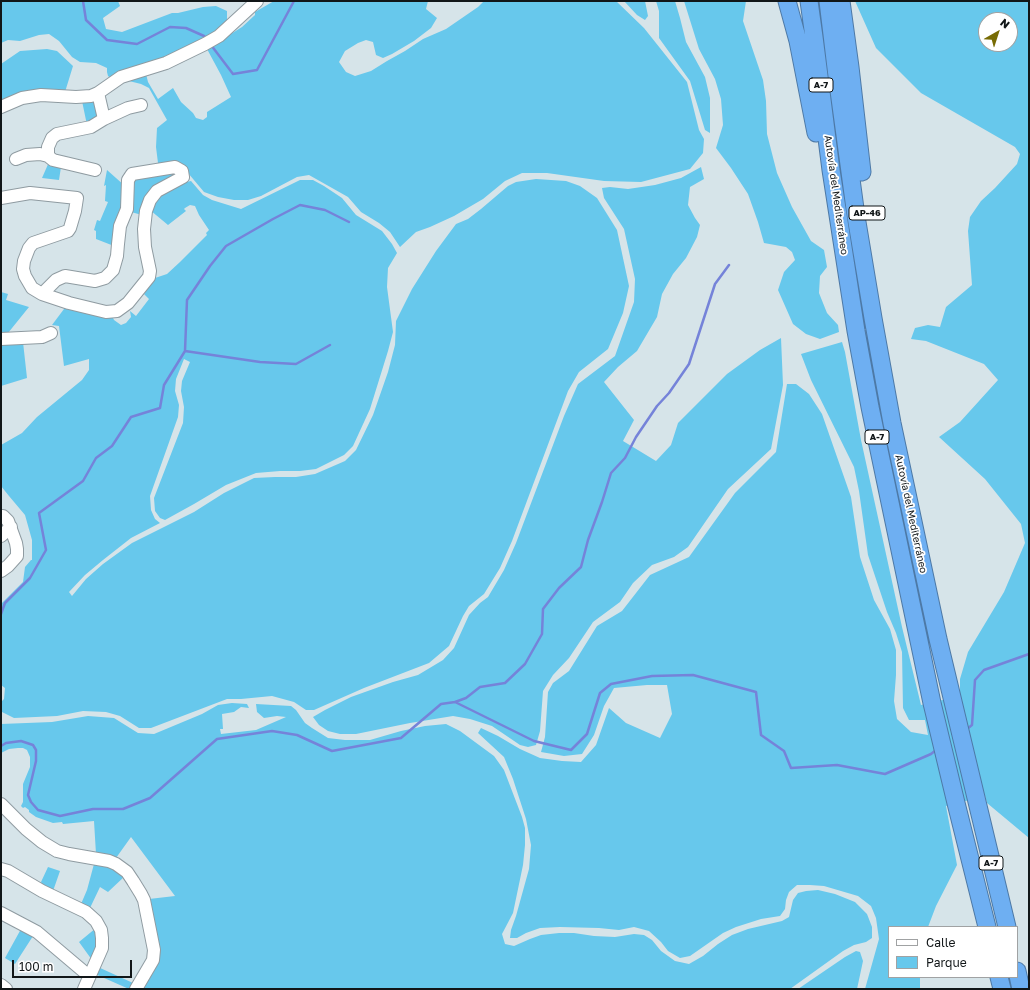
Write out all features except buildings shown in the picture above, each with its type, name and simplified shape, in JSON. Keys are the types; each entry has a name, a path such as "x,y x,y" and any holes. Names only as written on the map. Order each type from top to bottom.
{"highway":[{"path":"787,1 798,41 819,144 831,170"},
{"name":"Autovía del Mediterráneo","path":"809,1 831,170 856,331 870,407 932,703 986,926"},
{"name":"Autovía del Mediterráneo","path":"828,1 856,216 872,318 892,423 938,639 1007,926"},
{"name":"AP-46","path":"841,1 850,67 863,189 896,399 892,423"},
{"path":"1018,976 1021,989"},
{"path":"999,978 1002,989"}],"street":[{"path":"1,107 22,98 41,95 76,97 91,96 98,93 120,77 166,63 219,36 257,1"},
{"path":"98,93 104,119"},
{"path":"48,156 48,147 52,138 56,134 91,127 128,108 141,105"},
{"path":"16,159 40,154 48,156 53,160 95,170"},
{"path":"1,198 30,193 76,198 75,211 68,231 33,243 29,248 24,261 23,269 32,288 42,294 69,303 106,312 117,311 128,303 149,277 150,271 145,247 144,229 146,211 150,200 157,191 183,177 182,171 175,167 132,174 128,180 127,209 120,226 117,256 113,270 105,278 95,281 65,276 56,280 42,294"},
{"path":"1,339 42,338 50,333"},
{"path":"1,516 8,521 11,527 16,543 17,556 1,571"},
{"path":"1,536 11,527"},
{"path":"1,804 6,814 42,842 57,851 109,861 127,872 144,900 154,950 153,960 136,989"},
{"path":"1,869 8,871 42,891 86,912 96,921 101,930 102,948 84,989"},
{"path":"1,913 37,932 89,976"},
{"path":"1,986 6,989"}],"green space":[{"path":"1,1 118,1 120,6 103,18 106,29 122,32 172,13 203,7 216,6 227,11 227,22 218,31 173,56 112,79 108,76 107,68 96,63 80,62 72,57 59,41 49,34 39,35 20,41 8,40 1,43"},
{"path":"274,1 428,1 426,9 437,18 431,28 414,41 383,58 376,55 373,42 366,40 345,51 339,62 346,72 355,76 371,71 423,39 446,29 478,7 484,1 616,1 644,28 687,82 699,130 704,139 703,153 690,169 641,182 604,181 547,173 522,173 505,181 483,199 454,216 416,232 400,247 390,232 361,212 348,197 309,175 297,177 261,196 248,200 234,200 218,197 204,192 183,167 159,167 156,147 157,128 167,120 149,88 141,84 125,80 146,74 148,82 158,99 173,88 181,102 193,113 196,118 203,120 207,117 207,112 231,97 207,49 242,27 255,15 255,12"},
{"path":"624,1 645,1 648,16 645,20 637,15"},
{"path":"656,1 675,1 686,42 705,77 710,98 710,133 705,130 690,81 659,38 659,11"},
{"path":"684,1 746,1 743,21 763,80 766,101 767,134 777,173 792,207 811,241 824,250 827,267 820,276 819,293 827,313 838,325 839,332 820,339 806,334 793,324 778,290 784,272 795,260 792,252 786,247 764,243 748,194 716,148 723,125 721,99 715,79 699,49"},
{"path":"855,1 1029,1 1029,838 987,803 985,796 946,806 957,865 936,906 928,926 888,926 888,978 920,978 920,989 865,989 879,939 876,918 871,906 858,896 824,886 797,885 789,892 785,909 780,916 761,919 736,927 723,933 690,956 680,958 668,951 649,931 634,927 619,930 560,927 540,928 517,938 510,938 529,869 531,845 526,819 504,757 478,733 481,728 540,758 581,762 596,745 609,708 626,723 660,738 672,714 667,685 614,688 604,706 594,735 582,754 564,756 541,752 545,737 548,692 553,683 569,671 597,626 622,611 650,575 689,557 735,493 776,452 787,384 796,384 809,394 822,414 851,497 860,557 874,600 890,629 896,650 894,701 897,719 911,732 928,735 925,720 909,720 903,708 902,652 868,555 854,467 811,380 801,354 842,342 861,440 902,627 921,705 960,696 960,679 968,652 1004,592 1025,543 1021,524 985,479 939,437 960,422 998,380 984,364 926,341 911,339 915,328 928,325 940,327 946,307 972,285 968,231 970,217 981,201 1017,164 1020,154 1015,147 921,93 876,48"},
{"path":"47,49 57,51 73,66 65,92 1,102 1,64 20,51"},
{"path":"94,99 99,116 87,125 82,101"},
{"path":"49,162 61,167 59,180 42,178"},
{"path":"701,167 704,179 690,187 688,205 700,225 697,237 686,258 673,274 662,294 657,317 637,351 618,367 604,382 634,420 623,441 656,461 671,445 678,423 727,374 760,350 781,338 783,385 771,449 728,489 688,547 674,557 652,565 633,583 620,602 593,622 569,658 553,675 543,691 540,731 536,745 528,747 520,745 492,726 470,719 453,716 356,734 340,734 328,731 319,725 313,717 325,710 351,697 418,675 443,660 454,648 469,615 488,597 504,570 578,384 615,356 634,302 635,279 624,229 604,198 602,188 610,187 628,189 655,185 681,178"},
{"path":"107,170 125,186 125,195 114,246 96,239 96,231 94,230 97,220 100,221 108,202 105,201 106,185 104,186"},
{"path":"179,171 142,215 131,212 131,184 135,178"},
{"path":"536,179 566,181 580,186 597,198 617,230 629,286 623,313 608,349 579,372 568,391 512,541 500,568 484,594 469,606 449,646 429,663 364,688 314,710 306,710 294,702 272,696 227,699 151,728 139,728 120,716 106,712 83,711 57,716 14,718 1,711 1,702 4,699 5,688 1,685 1,604 23,582 25,567 32,560 32,540 25,515 1,486 1,445 22,433 37,417 82,380 89,370 89,359 64,366 59,326 52,325 67,305 112,316 114,320 121,325 126,323 131,317 130,311 136,316 149,299 144,294 155,278 167,274 207,235 206,233 209,230 195,206 190,205 185,208 184,209 186,211 168,225 150,210 157,198 182,183 191,181 203,195 212,200 241,209 300,180 313,180 324,186 342,198 356,215 382,231 397,253 388,268 387,287 393,332 370,409 353,446 344,455 316,469 256,473 226,485 165,520 160,518 155,511 154,498 183,423 184,407 181,391 182,381 190,362 184,359 176,379 175,391 179,405 178,417 150,496 151,510 155,519 160,523 131,538 103,560 85,575 69,592 72,596 86,579 103,564 132,543 194,512 224,493 254,478 296,477 315,474 345,461 356,450 373,415 388,372 395,345 396,321 412,289 436,251 456,224 468,219 508,186 516,182"},
{"path":"1,292 8,294 6,300 29,307 8,333 1,335"},
{"path":"23,342 27,378 1,386 1,344"},
{"path":"232,703 247,704 249,708 241,707 234,712 222,714 223,729 220,729 221,734 256,730 286,717 277,716 264,718 257,712 256,704 291,706 296,710 305,723 328,738 370,740 401,731 425,726 446,724 460,731 494,756 504,770 525,828 523,865 513,913 502,934 505,944 514,946 541,935 559,933 615,937 634,934 644,935 652,940 661,951 675,961 689,964 732,935 748,929 782,921 789,917 793,900 798,893 818,890 835,894 855,902 867,914 872,927 872,938 843,951 790,989 140,989 152,969 153,914 149,899 175,896 131,837 116,858 96,854 94,821 63,824 62,822 53,823 36,817 25,807 23,808 21,806 23,802 23,784 30,767 30,757 27,750 23,748 9,749 1,753 1,724 52,722 88,716 114,718 138,733 154,734 202,714 218,705"},
{"path":"94,864 114,869 125,876 108,892 100,887 90,908 81,904 87,890"},
{"path":"48,867 60,871 53,891 43,887 41,882"},
{"path":"96,928 98,943 92,960 79,942"},
{"path":"21,929 33,936 15,964 5,958"},
{"path":"856,951 860,952 863,961 857,989 798,989 845,957"},
{"path":"98,967 133,983 130,989 95,974"}],"waterway":[{"path":"83,1 86,20 107,40 137,44 170,27 186,28 204,36 207,39"},
{"path":"211,45 233,74 257,70 294,1"},
{"path":"185,351 187,300 210,266 226,246 300,205 325,210 349,222"},
{"path":"455,702 466,698 480,687 505,683 525,664 542,634 543,609 559,588 581,567 588,540 611,473 625,458 636,437 657,406 669,393 689,364 715,284 729,265"},
{"path":"1,614 5,603 30,578 46,550 39,513 83,481 96,458 112,446 131,417 160,408 164,385 185,351 260,362 296,364 330,345"},
{"path":"967,729 972,725 975,680 984,670 1029,654"},
{"path":"1,746 6,743 21,741 33,745 36,750 36,761 28,795 31,802 38,810 60,816 93,809 123,809 150,798 217,739 272,731 297,735 332,751 401,738 441,704 455,702 534,741 571,750 587,734 600,693 611,684 652,676 693,675 756,692 761,735 784,751 791,768 837,765 885,774 931,754 936,750"}]}
